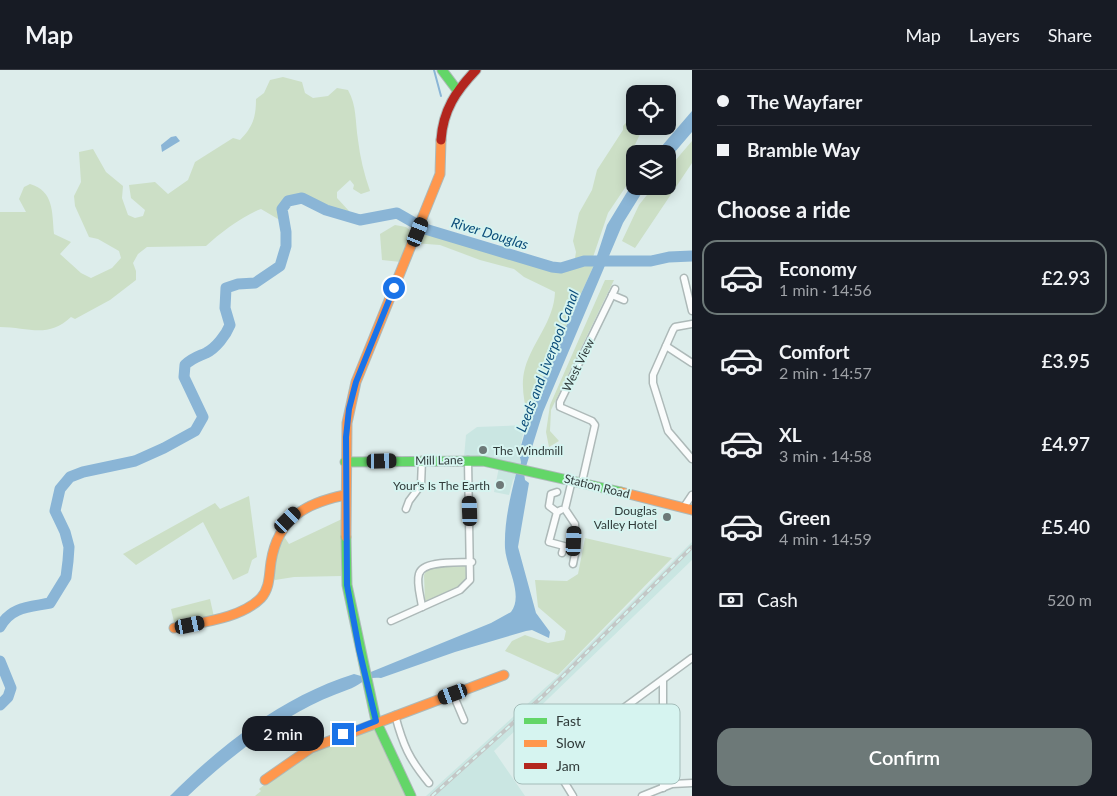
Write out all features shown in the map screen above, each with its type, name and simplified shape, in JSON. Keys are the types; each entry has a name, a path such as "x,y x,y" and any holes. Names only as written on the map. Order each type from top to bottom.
{"main road":[{"path":"442,70 457,90"},
{"path":"411,796 376,721 347,585 345,462 347,423 356,382 440,174 442,163 442,125 447,109 457,90 476,70"},
{"name":"Mill Lane","path":"345,462 468,460 531,470"},
{"name":"Station Road","path":"531,470 688,509"},
{"path":"174,628 222,618 256,602 268,588 271,580 271,562 288,520 299,509 312,503 345,495"},
{"path":"265,780 311,748 376,721 504,675"}],"street":[{"path":"684,278 692,311"},
{"name":"West View","path":"582,482 595,424 560,407 560,402 614,292 624,300"},
{"path":"692,324 675,326 653,375 652,383 668,431 692,459"},
{"path":"666,346 692,363"},
{"path":"406,509 409,501 421,485 422,460"},
{"path":"390,621 466,586 470,580 472,562 468,460"},
{"path":"572,480 565,509 575,524 576,549 573,564"},
{"path":"556,492 551,494 549,506 557,512"},
{"path":"688,509 692,495"},
{"path":"409,501 415,505"},
{"path":"557,512 565,509"},
{"path":"557,512 549,542 564,546 562,553"},
{"path":"422,607 418,575 422,569 428,565 472,562"},
{"path":"630,704 692,658"},
{"path":"663,680 663,704"},
{"path":"453,694 464,721"},
{"path":"395,714 403,745 415,766 429,783"},
{"path":"566,784 574,796"},
{"path":"642,796 672,784"}],"shaded area":[{"path":"283,77 302,82 305,93 313,98 328,96 337,88 348,90 351,96 360,153 370,191 361,194 353,189 354,185 350,180 337,192 337,198 349,211 338,211 328,208 302,195 293,197 286,204 278,219 261,209 247,215 232,225 206,246 147,247 138,254 133,263 136,271 136,280 110,300 75,319 71,317 62,324 46,330 0,327 0,212 26,212 19,199 24,187 30,184 38,187 48,197 52,210 54,234 71,242 60,254 81,273 91,278 112,268 121,258 119,251 98,239 89,237 75,206 74,196 81,182 79,152 93,149 106,172 123,186 122,198 128,215 135,218 143,216 145,210 131,198 129,185 155,182 168,194 188,180 195,162 233,138 240,140 248,131 253,121 256,99 264,93 270,80"},
{"path":"626,123 626,135 640,135 635,145 626,145 626,186 608,213 592,260 588,261 596,261 536,393 527,418 523,387 525,368 551,312 555,292 524,277 514,269 480,260 440,245 413,243 420,227 552,267 561,268 579,263 574,264 576,252 573,241 579,213 592,190 597,170 623,130 623,126"},
{"path":"692,141 692,163 676,187 676,160"},
{"path":"647,195 671,195 635,248 622,241 639,205"},
{"path":"395,225 406,227 412,232 401,262 382,260 380,234"},
{"path":"605,280 614,280 551,410 550,431 559,441 549,447 546,432 550,405"},
{"path":"525,425 519,453 521,462 519,472 513,480 509,495 494,492 500,462 464,457 466,435 477,427"},
{"path":"249,496 257,557 252,560 248,573 233,580 203,522 136,565 123,554 215,503 220,509"},
{"path":"342,519 341,576 294,577 275,580 273,578 277,548 283,535 289,544"},
{"path":"585,538 672,558 558,675 505,651 512,641 525,635 548,643 564,640 566,631 538,607 535,580 567,581 578,574"},
{"path":"692,542 692,560 543,704 527,704 556,678"},
{"path":"466,566 468,575 460,587 425,601 424,575 428,568"},
{"path":"210,599 214,617 175,626 171,609"},
{"path":"514,716 514,732 494,751 514,780 514,784 517,784 525,796 426,796"},
{"path":"373,727 409,796 255,796 261,791 259,789 299,757"}],"water":[{"path":"692,111 692,132 676,151 676,145 663,145 671,135 676,135 676,130"},
{"path":"176,136 180,141 162,152 161,145 171,137"},
{"name":"Leeds and Liverpool Canal","path":"626,194 640,195 623,223 543,412 524,473 525,480 529,483 518,547 536,613 550,632 549,638 532,630 526,631 455,652 381,678 371,678 303,709 282,721 224,764 188,796 170,796 232,740 278,709 303,695 328,683 354,674 361,676 491,623 511,612 516,598 506,556 505,539 506,520 516,474 519,472 521,462 519,453 536,393 594,265 607,225"}],"waterway":[{"path":"434,70 441,96"},
{"name":"River Douglas","path":"0,627 16,611 50,603 66,577 69,547 65,532 55,511 60,489 70,477 83,472 135,461 195,431 203,417 184,377 185,365 213,348 228,329 230,325 225,308 226,288 238,284 255,283 280,266 286,246 286,232 282,209 288,201 302,198 326,210 360,220 397,213 425,229 552,267 561,268 584,261 651,261 669,257 692,256"},
{"name":"River Douglas","path":"0,661 11,688 8,697 0,705"}],"railway":[{"path":"534,704 692,547"},
{"path":"432,796 514,722"}],"traffic: fast":[{"path":"442,70 457,90"},
{"path":"345,462 483,461 621,492"},
{"path":"346,537 347,585 376,721 411,796"}],"traffic: slow":[{"path":"346,537 347,423 356,382 440,174 441,140"},
{"path":"621,492 692,510"},
{"path":"174,628 220,619 252,605 261,598 266,590 275,547 280,534 287,524 306,508 331,498 345,495"},
{"path":"265,780 311,748 504,675"}],"traffic: jam":[{"path":"441,140 444,119 448,110 457,93 476,70"}],"place":[{"name":"The Windmill","path":"483,450"},
{"name":"Your's Is The Earth","path":"500,485"},
{"name":"Douglas Valley Hotel","path":"667,517"}],"route":[{"path":"343,734 376,721 359,649 347,585 345,479 347,423 356,382 394,288"}]}
